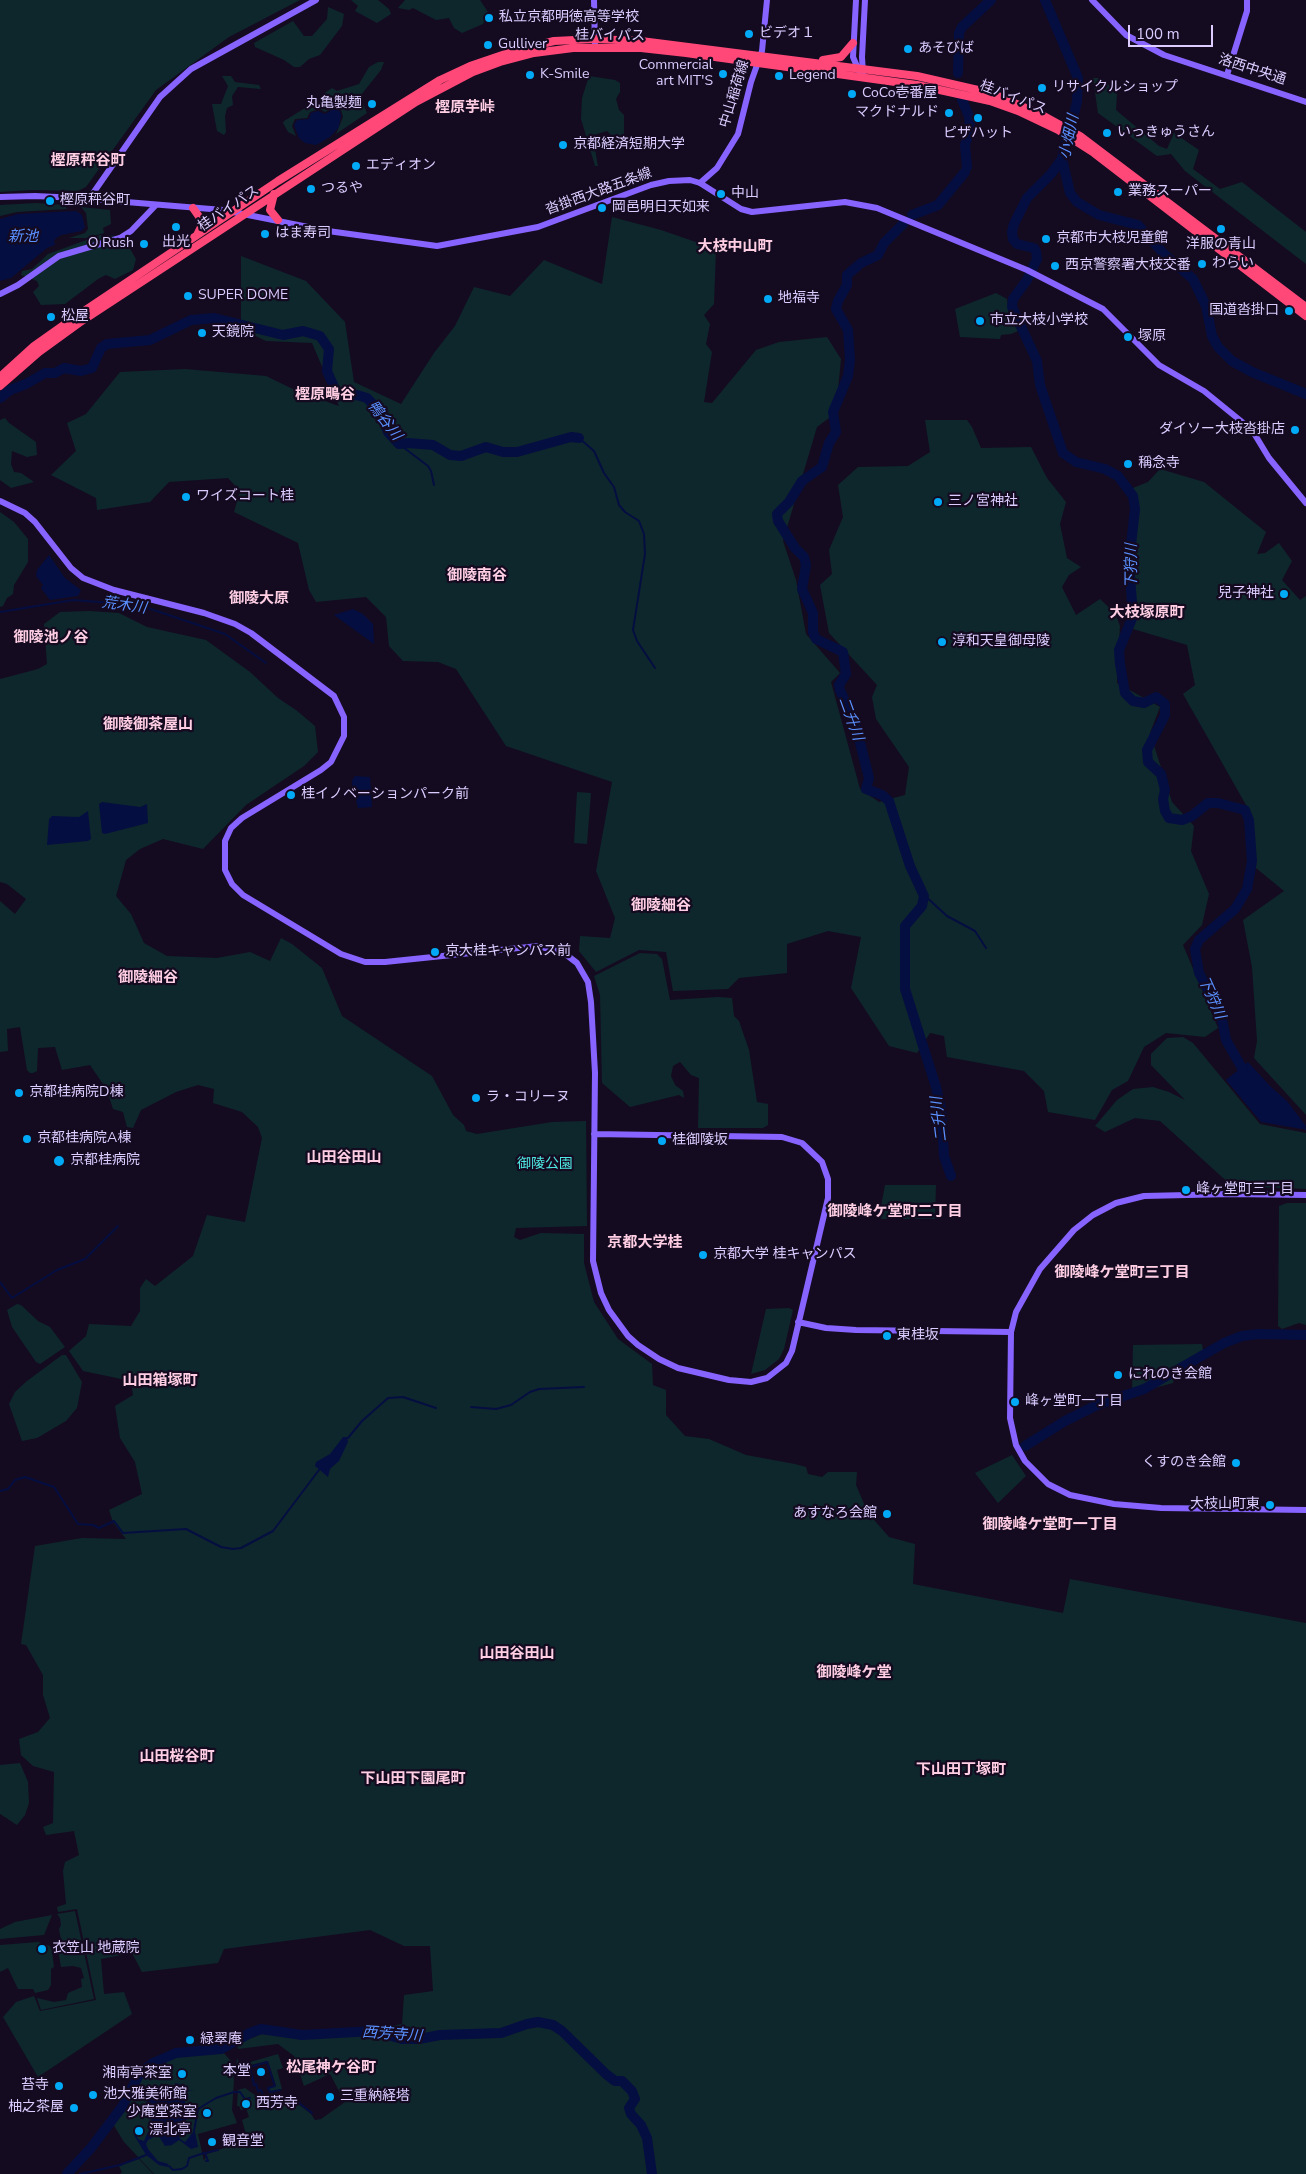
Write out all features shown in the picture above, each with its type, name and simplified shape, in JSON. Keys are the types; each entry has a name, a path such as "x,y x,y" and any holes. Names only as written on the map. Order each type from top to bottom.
{"highway":[{"name":"桂バイパス","path":"0,377 34,346 197,235 412,96 470,66 498,56 554,41 595,43 641,41 759,59 848,76 937,88 990,101 1062,129"},
{"name":"桂バイパス","path":"0,386 39,352 79,323 416,102 473,72 534,53 595,43"},
{"path":"806,62 837,59 844,55 853,43"},
{"name":"桂バイパス","path":"759,59 860,68 938,80 991,93 1020,104 1079,140 1306,307"},
{"name":"桂バイパス","path":"1079,140 1306,316"},
{"path":"274,194 270,210 278,220"},
{"path":"193,208 200,218 200,228 197,235"}],"street":[{"path":"89,199 160,97 191,70 316,0"},
{"path":"594,0 595,43"},
{"name":"中山稲荷線","path":"700,183 717,168 738,134 759,59 767,0"},
{"path":"856,0 853,59 860,68 864,78"},
{"path":"848,76 860,68 865,0"},
{"name":"洛西中央通","path":"1092,0 1126,35 1164,54 1306,102"},
{"path":"1227,75 1247,11 1247,0"},
{"name":"沓掛西大路五条線","path":"0,197 35,196 89,199 234,211 352,234 425,245 449,245 538,227 651,185 678,180 700,183 747,211 845,202 888,211 989,253 1089,300 1108,313 1160,365 1204,391 1252,430 1269,458 1306,503"},
{"path":"0,294 18,285 59,256 122,237 132,231 156,205"},
{"path":"0,501 25,513 35,522 71,568 83,578 114,590 228,621 251,633 334,696 344,718 344,736 340,748 331,762 321,770 254,809 231,828 225,841 225,870 232,884 242,895 342,954 366,962 385,962 538,946 552,948 572,958 584,972 588,982 594,1073 593,1261 601,1293 609,1310 638,1345 678,1368 728,1380 751,1382 767,1378 786,1363 792,1351 829,1188 822,1162 809,1148 792,1139 782,1137 594,1134"},
{"path":"1306,1195 1153,1196 1129,1200 1103,1209 1074,1230 1040,1269 1026,1291 1016,1312 1011,1332 1010,1418 1017,1448 1025,1461 1048,1484 1070,1495 1134,1507 1306,1510"},
{"path":"798,1322 826,1328 856,1330 1011,1332"}],"green space":[{"path":"0,0 300,0 229,37 156,90 86,187 78,191 32,190 0,192"},
{"path":"351,0 378,0 389,9 391,14 377,23 355,11 358,6"},
{"path":"405,0 480,0 488,12 483,24 462,33 454,28 449,18 436,20 413,8 409,10 398,8"},
{"path":"328,7 344,14 342,26 320,55 309,59 300,67 294,67 284,60 255,47 254,43 293,21 304,36 312,36 327,19"},
{"path":"378,62 384,62 381,70 361,95 323,101 322,95 332,88 337,91 359,84 369,67"},
{"path":"222,76 231,76 235,82 259,85 261,89 238,87 232,96 233,105 227,108 225,116 226,132 224,135 217,131 212,104 221,104 228,86"},
{"path":"589,76 615,80 620,83 620,92 616,99 619,110 624,115 624,137 613,137 607,131 594,135 598,166 595,166 581,119 582,98"},
{"path":"1093,78 1102,78 1117,93 1116,110 1159,146 1167,149 1174,133 1199,150 1193,169 1220,189 1242,182 1306,232 1306,264 1185,171 1171,154 1157,156 1098,113"},
{"path":"360,97 367,113 336,134 343,117 340,106 330,105 329,110 325,112 320,109 310,112 307,118 295,119 292,126 296,136 288,132 283,123 305,108 315,107 324,102"},
{"path":"36,203 64,205 67,209 17,212 0,216 0,205"},
{"path":"81,207 110,210 111,224 103,228 104,233 86,238 69,238 85,233 88,229 86,213"},
{"path":"612,217 661,230 716,249 714,304 704,315 710,324 706,344 712,352 704,402 712,403 756,350 779,342 827,337 841,359 838,390 829,418 817,427 783,541 796,580 806,634 840,673 831,682 860,789 879,802 905,795 909,767 876,719 872,697 877,685 829,633 820,585 832,574 829,550 843,517 838,485 858,467 908,466 930,452 925,420 967,420 981,448 1031,447 1047,478 1066,502 1060,524 1067,558 1081,567 1069,575 1062,587 1076,615 1100,599 1115,613 1120,626 1117,683 1160,707 1150,733 1172,802 1194,826 1191,851 1209,894 1202,925 1183,945 1218,1028 1205,1037 1166,1033 1144,1047 1128,1081 1112,1090 1095,1120 1048,1112 1044,1091 1024,1071 947,1057 944,1036 930,1033 917,1053 889,1046 851,988 861,937 828,931 787,944 787,973 739,978 728,989 673,991 666,952 639,950 596,972 579,951 580,936 610,938 615,918 596,871 612,782 506,746 456,669 438,662 403,661 389,646 386,617 366,597 316,602 309,590 298,543 234,512 240,491 228,478 169,482 150,502 97,510 96,498 51,475 76,451 67,423 86,414 120,372 185,369 266,376 299,392 339,406 312,343 266,341 241,329 241,256 306,281 345,322 354,382 401,404 434,353 455,326 474,287 510,296 544,260 602,284"},
{"path":"100,235 117,236 126,242 136,259 133,270 115,279 106,275 98,279 65,304 41,305 33,292 39,286 37,281 21,275 22,271 32,269 48,254"},
{"path":"996,293 1007,299 1010,319 1018,331 1001,335 1000,339 960,337 955,309"},
{"path":"5,418 9,423 36,442 37,455 27,457 12,451 11,464 14,472 21,473 34,482 11,488 0,480 0,420"},
{"path":"1160,469 1204,482 1266,532 1257,554 1265,553 1279,543 1292,561 1282,580 1300,600 1306,596 1306,1115 1254,1058 1257,1041 1252,967 1243,920 1284,891 1256,868 1250,812 1183,694 1195,685 1187,645 1133,629 1133,488 1148,482"},
{"path":"0,512 14,522 28,539 28,562 14,585 13,594 0,607"},
{"name":"御陵公園","path":"90,611 119,613 147,627 206,640 250,672 278,698 315,726 318,752 304,766 246,805 203,849 163,839 140,849 126,860 116,896 131,914 144,943 167,956 217,958 250,952 270,961 281,938 292,944 322,968 342,1016 432,1076 453,1115 464,1125 466,1131 477,1134 552,1122 586,1121 587,1226 516,1228 514,1237 520,1240 541,1233 584,1234 584,1263 594,1302 618,1339 652,1364 653,1385 666,1390 666,1415 685,1436 709,1439 746,1455 806,1467 808,1474 822,1477 828,1472 857,1472 856,1485 868,1513 889,1537 915,1544 913,1584 1063,1613 1070,1579 1306,1623 1306,2174 154,2174 124,2142 113,2124 141,2075 173,2057 223,2052 231,2061 234,2080 232,2110 237,2123 198,2134 204,2161 207,2154 224,2148 223,2144 247,2138 242,2120 249,2117 246,2108 241,2110 237,2106 238,2090 245,2088 255,2095 257,2108 261,2110 285,2101 287,2105 298,2104 311,2114 315,2120 321,2119 345,2102 330,2074 304,2086 294,2056 278,2044 238,2049 237,2044 262,2034 319,2036 354,2033 402,2024 404,1995 433,1991 430,1946 404,1946 370,1930 224,1949 218,1963 142,1972 132,1953 101,1959 104,1994 124,1992 132,2014 38,2077 3,2017 16,2002 34,1996 40,2011 96,2000 77,1909 58,1912 57,1907 66,1904 63,1871 65,1862 79,1855 74,1831 46,1835 43,1827 53,1823 54,1772 33,1766 21,1755 19,1739 38,1732 50,1718 43,1695 43,1675 26,1645 21,1644 35,1546 82,1538 126,1539 113,1522 109,1510 142,1494 135,1462 120,1438 115,1406 133,1395 131,1381 83,1371 69,1351 86,1336 89,1324 131,1326 140,1311 140,1288 146,1279 155,1286 193,1256 207,1215 245,1222 262,1138 258,1127 242,1112 213,1103 214,1089 198,1085 176,1092 141,1110 133,1128 127,1127 123,1112 113,1109 107,1090 90,1065 62,1070 55,1047 38,1048 37,1071 30,1073 27,1070 20,1027 7,1029 8,1051 0,1052 0,901 15,914 26,899 7,884 0,882 0,679 38,669 47,664 44,624 60,612"},
{"path":"577,792 591,793 587,844 574,843"},
{"path":"640,953 657,954 662,959 670,1000 732,998 734,1016 739,1021 749,1050 757,1102 768,1104 768,1125 763,1128 698,1128 699,1078 691,1075 680,1062 673,1066 671,1076 675,1085 683,1091 684,1098 679,1095 630,1107 602,1083 600,995 594,976"},
{"path":"1183,1037 1193,1043 1260,1124 1306,1133 1306,1189 1232,1186 1160,1121 1135,1118 1105,1132 1095,1126 1117,1100 1133,1089 1153,1087 1185,1100 1151,1065 1151,1054 1167,1038"},
{"path":"885,1185 936,1185 935,1219 882,1219 879,1217"},
{"path":"1287,1203 1306,1203 1306,1325 1299,1323 1282,1329 1278,1326 1279,1206"},
{"path":"17,1304 21,1305 38,1321 50,1327 65,1347 40,1364 36,1362 12,1327 7,1310"},
{"path":"789,1308 793,1310 784,1349 779,1359 765,1370 751,1374 766,1309"},
{"path":"1202,1344 1204,1356 1175,1375 1173,1383 1132,1394 1133,1345"},
{"path":"62,1355 66,1355 82,1382 77,1408 66,1421 37,1438 22,1441 9,1404 15,1392"},
{"path":"1012,1455 1026,1476 998,1503 975,1473"},
{"path":"20,1763 28,1782 29,1803 25,1815 17,1825 0,1814 0,1765"},
{"path":"75,1911 94,1999 41,2010 37,1998 54,2002 66,2000 68,1993 82,1987 81,1979 84,1978 81,1968 73,1966 61,1967 58,1950 66,1946 65,1942 61,1940 60,1918 57,1914"},
{"path":"52,1915 44,1935 0,1939 0,1929 15,1922"},
{"path":"38,1942 50,1946 54,1967 51,1969 51,1985 48,1990 35,1993 33,1989 18,1989 8,1968 0,1972 0,1945"},
{"path":"278,2054 283,2068 277,2070 282,2089 270,2093 269,2088 276,2086 268,2061 246,2066 244,2069 236,2068 237,2058 240,2065"},
{"path":"139,2159 153,2174 120,2174 122,2172 119,2166"}],"water":[{"path":"331,107 338,107 341,115 339,127 330,137 316,145 305,143 299,138 294,125 297,120 309,119 311,113 318,111 325,114 330,111"},
{"name":"新池","path":"76,211 82,215 85,227 82,231 61,235 54,240 55,245 47,248 11,278 0,281 0,219 18,214"},
{"path":"49,555 65,578 81,590 78,596 50,600 41,588 43,585 36,576 37,570"},
{"path":"353,609 363,614 373,624 374,644 334,615"},
{"path":"355,776 370,777 372,807 358,808 356,800 353,798 352,781"},
{"path":"102,802 140,807 147,804 148,823 105,834 102,833 99,804"},
{"path":"88,811 91,839 88,841 47,845 49,819 52,816 79,817"},
{"path":"1248,1062 1287,1101 1306,1126 1302,1129 1261,1122 1226,1080"},
{"path":"343,1437 347,1437 348,1442 339,1461 330,1469 328,1477 315,1466 316,1462 330,1454"},
{"path":"175,2083 180,2084 184,2091 195,2090 184,2092 187,2120 179,2122 176,2126 180,2139 185,2142 194,2131 198,2147 191,2149 179,2140 172,2145 165,2146 158,2135 148,2140 146,2144 148,2149 158,2161 168,2164 168,2167 159,2165 146,2155 134,2135 134,2127 138,2139 144,2141 152,2123 151,2117 140,2117 146,2103 153,2093 161,2091 163,2094 177,2089"}],"waterway":[{"name":"二升川","path":"958,73 959,33 962,27 991,0"},
{"name":"小畑川","path":"1045,0 1078,78 1077,102 1062,159 1070,193 1077,202 1099,215 1138,225 1164,254 1193,279 1206,306 1212,336 1218,347 1232,361 1252,372 1306,394"},
{"name":"二升川","path":"962,100 969,116 970,129 965,145 967,167"},
{"name":"下狩川","path":"1062,159 1051,174 1027,198 1014,224 1013,239 1017,244 1034,248 1037,259 1027,280 1013,299 1012,307 1037,361 1040,385 1063,453 1076,462 1105,469 1118,476 1133,496 1135,509 1129,563 1133,616 1119,650 1120,664 1125,693 1133,701 1144,703 1156,697 1165,704 1165,715 1147,750 1148,762 1161,774 1165,790 1163,799 1165,811 1169,818 1182,820 1192,816 1208,803 1218,803 1245,810 1249,820 1252,861 1247,889 1235,909 1199,940 1195,949 1199,973 1221,1014 1226,1040 1242,1068"},
{"name":"二升川","path":"912,215 938,205 965,172"},
{"name":"二升川","path":"903,224 884,243 878,255 861,263 847,275 847,285 838,301 836,309 848,330 850,359 848,376 833,412 836,432 829,443 822,467 802,481 789,502 777,514 778,521 795,548 804,557 806,565 802,589 813,613 813,632 816,639 843,652 846,674 839,685 856,727 869,778 866,789 882,795 889,801 910,866 924,896 922,906 905,926 905,989 936,1087 941,1109 944,1156 951,1176"},
{"name":"鴨谷川","path":"0,398 10,390 26,384 45,373 55,373 64,368 81,371 92,368 101,348 107,344 150,340 191,320 214,318 283,335 303,331 320,336 329,349 327,371 338,396 357,395 367,398 380,412 388,432 399,444 433,445 450,455 461,456 486,447 503,452 517,452 571,437 579,438"},
{"name":"鴨谷川","path":"579,438 594,451 604,473 614,487 619,505 625,512 639,521 644,534 645,554 633,630 637,641 655,668"},
{"path":"399,444 428,466 434,485"},
{"name":"荒木川","path":"0,612 73,600 139,605 225,634 266,663"},
{"path":"923,894 947,916 975,931 986,948"},
{"path":"0,1282 12,1298 57,1270 85,1259 118,1226"},
{"path":"1025,1446 1065,1421 1097,1405 1144,1389 1224,1343 1242,1336 1259,1334 1306,1335"},
{"path":"471,1407 496,1409 511,1405 530,1392 539,1389 584,1387"},
{"path":"348,1438 362,1421 388,1398 403,1397 436,1408"},
{"path":"0,1491 8,1489 15,1480 25,1477 54,1487 78,1524 93,1525 99,1528 114,1521 123,1533 186,1529 221,1547 233,1549 241,1548 273,1531 319,1470"},
{"name":"西芳寺川","path":"67,2174 91,2148 122,2107 140,2073 153,2063 176,2053 221,2049 261,2029 302,2035 374,2031 402,2039 419,2039 440,2035 501,2033 538,2022 553,2025 562,2031 606,2074 615,2081 622,2081 632,2091 635,2099 629,2108 631,2114 641,2125 647,2138 652,2174"},
{"path":"276,2103 276,2105 265,2109 264,2106 259,2108 256,2099 263,2095 261,2090 258,2091 256,2084 254,2085 250,2067 267,2062 275,2086 268,2088 270,2092 280,2090"},
{"path":"187,2108 198,2109 216,2098 234,2092 240,2092 245,2099 250,2098"},
{"path":"289,2103 299,2103 312,2113"},
{"path":"194,2131 198,2109"},
{"path":"205,2153 218,2150"},
{"path":"169,2166 173,2170 182,2169 187,2166 189,2158 204,2153"},
{"path":"205,2153 208,2161 206,2161"},
{"path":"80,2174 120,2165 146,2155"}],"place":[{"name":"私立京都明徳高等学校","path":"489,18"},
{"name":"ビデオ１","path":"749,34"},
{"name":"Gulliver","path":"488,45"},
{"name":"あそびば","path":"908,49"},
{"name":"Commercial art MIT'S","path":"723,74"},
{"name":"K-Smile","path":"530,75"},
{"name":"Legend","path":"779,76"},
{"name":"リサイクルショップ","path":"1042,88"},
{"name":"CoCo壱番屋","path":"852,94"},
{"name":"丸亀製麺","path":"372,104"},
{"name":"マクドナルド","path":"949,113"},
{"name":"ピザハット","path":"978,118"},
{"name":"いっきゅうさん","path":"1107,133"},
{"name":"京都経済短期大学","path":"563,145"},
{"name":"エディオン","path":"356,166"},
{"name":"つるや","path":"311,189"},
{"name":"業務スーパー","path":"1118,192"},
{"name":"中山","path":"721,194"},
{"name":"樫原秤谷町","path":"50,201"},
{"name":"岡邑明日天如来","path":"602,208"},
{"name":"出光","path":"176,227"},
{"name":"洋服の青山","path":"1221,229"},
{"name":"はま寿司","path":"265,234"},
{"name":"京都市大枝児童館","path":"1046,239"},
{"name":"O Rush","path":"144,244"},
{"name":"わらい","path":"1202,264"},
{"name":"西京警察署大枝交番","path":"1055,266"},
{"name":"SUPER DOME","path":"188,296"},
{"name":"地福寺","path":"768,299"},
{"name":"国道沓掛口","path":"1289,311"},
{"name":"松屋","path":"51,317"},
{"name":"市立大枝小学校","path":"980,321"},
{"name":"天鏡院","path":"202,333"},
{"name":"塚原","path":"1128,337"},
{"name":"ダイソー大枝沓掛店","path":"1295,430"},
{"name":"稱念寺","path":"1128,464"},
{"name":"ワイズコート桂","path":"186,497"},
{"name":"三ノ宮神社","path":"938,502"},
{"name":"兒子神社","path":"1284,594"},
{"name":"淳和天皇御母陵","path":"942,642"},
{"name":"桂イノベーションパーク前","path":"291,795"},
{"name":"京大桂キャンパス前","path":"435,952"},
{"name":"京都桂病院D棟","path":"19,1093"},
{"name":"ラ・コリーヌ","path":"476,1098"},
{"name":"京都桂病院A棟","path":"27,1139"},
{"name":"桂御陵坂","path":"662,1141"},
{"name":"京都桂病院","path":"59,1161"},
{"name":"峰ヶ堂町三丁目","path":"1186,1190"},
{"name":"京都大学 桂キャンパス","path":"703,1255"},
{"name":"東桂坂","path":"887,1336"},
{"name":"にれのき会館","path":"1118,1375"},
{"name":"峰ヶ堂町一丁目","path":"1015,1402"},
{"name":"くすのき会館","path":"1236,1463"},
{"name":"大枝山町東","path":"1270,1505"},
{"name":"あすなろ会館","path":"887,1514"},
{"name":"衣笠山 地蔵院","path":"42,1949"},
{"name":"緑翠庵","path":"190,2040"},
{"name":"本堂","path":"261,2072"},
{"name":"湘南亭茶室","path":"182,2074"},
{"name":"苔寺","path":"59,2086"},
{"name":"池大雅美術館","path":"93,2095"},
{"name":"三重納経塔","path":"330,2097"},
{"name":"西芳寺","path":"246,2104"},
{"name":"柚之茶屋","path":"74,2108"},
{"name":"少庵堂茶室","path":"207,2113"},
{"name":"漂北亭","path":"139,2131"},
{"name":"観音堂","path":"212,2142"}],"district":[{"name":"樫原芋峠","path":"465,108"},
{"name":"樫原秤谷町","path":"88,161"},
{"name":"大枝中山町","path":"735,247"},
{"name":"樫原鴫谷","path":"325,395"},
{"name":"御陵南谷","path":"477,576"},
{"name":"御陵大原","path":"259,599"},
{"name":"大枝塚原町","path":"1147,613"},
{"name":"御陵池ノ谷","path":"51,638"},
{"name":"御陵御茶屋山","path":"148,725"},
{"name":"御陵細谷","path":"661,906"},
{"name":"御陵細谷","path":"148,978"},
{"name":"山田谷田山","path":"344,1158"},
{"name":"御陵峰ケ堂町二丁目","path":"895,1212"},
{"name":"京都大学桂","path":"645,1243"},
{"name":"御陵峰ケ堂町三丁目","path":"1122,1273"},
{"name":"山田箱塚町","path":"160,1381"},
{"name":"御陵峰ケ堂町一丁目","path":"1050,1525"},
{"name":"山田谷田山","path":"517,1654"},
{"name":"御陵峰ケ堂","path":"854,1673"},
{"name":"山田桜谷町","path":"177,1757"},
{"name":"下山田丁塚町","path":"961,1770"},
{"name":"下山田下園尾町","path":"413,1779"},
{"name":"松尾神ケ谷町","path":"331,2068"}]}
